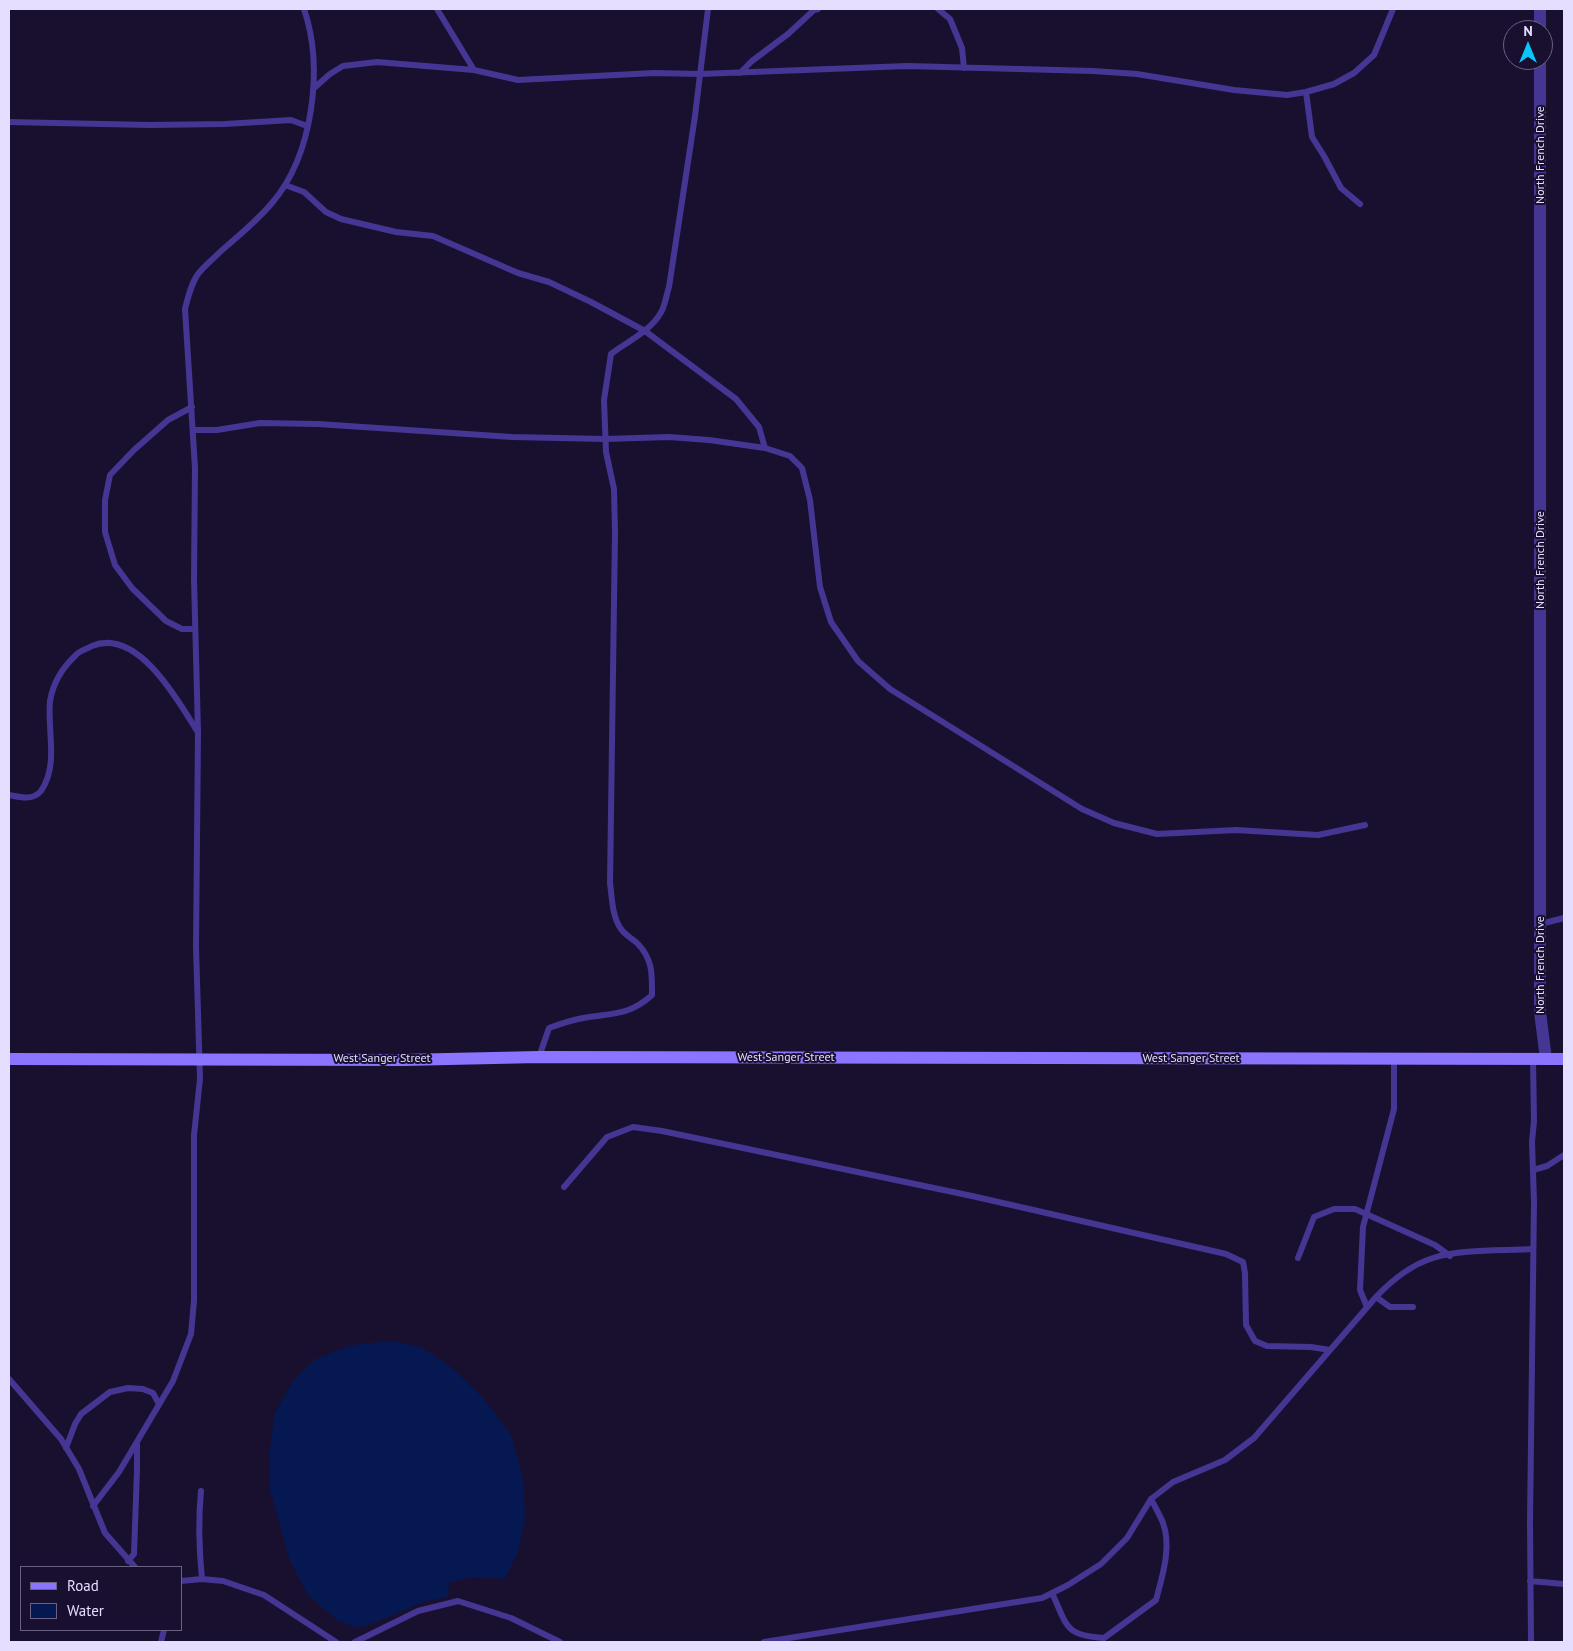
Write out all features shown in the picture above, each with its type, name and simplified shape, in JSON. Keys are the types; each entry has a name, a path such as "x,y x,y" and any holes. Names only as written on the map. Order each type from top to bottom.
{"main road":[{"name":"West Sanger Street","path":"9,1059 403,1060 539,1057 1564,1059"}],"street":[{"name":"North French Drive","path":"1539,1059 1540,70"}],"lane":[{"path":"93,1506 119,1472 173,1381 191,1334 194,1301 194,1135 200,1079 196,947 198,732 195,629 195,468 185,309 188,294 198,273 273,203 295,169 313,105 314,71 309,24 304,9"},
{"path":"437,9 474,70"},
{"path":"539,1057 549,1028 581,1018 632,1010 652,995 652,976 649,958 638,944 620,928 613,910 610,883 615,532 614,489 606,452 604,400 611,354 644,331 661,313 669,287 708,9"},
{"path":"740,73 814,10 818,9"},
{"path":"938,9 950,20 962,48 964,68"},
{"path":"313,89 330,74 344,66 377,62 474,70 518,80 654,73 740,73 907,66 1084,71 1137,74 1234,90 1287,94 1306,92 1334,84 1354,73 1374,55 1393,9"},
{"path":"1306,92 1312,137 1341,188 1360,204"},
{"path":"9,122 150,125 225,124 291,120 307,126"},
{"path":"285,185 304,192 326,212 341,220 396,232 432,236 518,273 549,282 644,331 736,398 759,427 765,448"},
{"path":"192,406 168,420 134,450 110,475 105,500 105,532 115,565 132,588 166,621 182,629 195,629"},
{"path":"193,430 217,430 260,423 308,424 512,437 605,439 669,437 709,440 765,448 790,456 802,468 810,500 820,587 831,622 858,661 890,689 991,750 1082,809 1114,822 1157,834 1236,830 1318,835 1365,825"},
{"path":"9,795 27,798 40,792 49,774 51,754 50,700 57,680 66,664 79,652 99,643 114,644 132,650 148,663 167,686 198,732"},
{"path":"1540,924 1564,918"},
{"path":"1367,1307 1360,1290 1363,1227 1394,1110 1394,1059"},
{"path":"1531,1642 1532,1142 1539,1059"},
{"path":"564,1187 607,1137 633,1127 662,1131 972,1196 1226,1254 1243,1262 1246,1325 1254,1341 1267,1346 1311,1347 1330,1350"},
{"path":"1533,1170 1547,1166 1564,1155"},
{"path":"1298,1258 1314,1217 1334,1209 1355,1209 1435,1245 1450,1256"},
{"path":"764,1642 1032,1600 1052,1593 1101,1564 1127,1538 1151,1499 1173,1482 1225,1460 1254,1438 1376,1297 1413,1267 1434,1258 1533,1249"},
{"path":"1376,1297 1390,1307 1413,1307"},
{"path":"9,1378 66,1448 79,1469 105,1533 134,1566"},
{"path":"66,1448 74,1424 81,1414 110,1392 128,1388 143,1390 153,1393 159,1404"},
{"path":"128,1561 134,1554 137,1441"},
{"path":"201,1491 199,1555 202,1579"},
{"path":"1052,1593 1069,1629 1083,1636 1104,1638 1156,1600 1163,1572 1166,1545 1164,1525 1151,1499"},
{"path":"182,1582 202,1579 223,1581 264,1595 336,1642"},
{"path":"1530,1581 1564,1584"},
{"path":"355,1642 418,1611 458,1601 511,1618 560,1642"}],"water":[{"path":"391,1341 421,1347 451,1367 484,1399 511,1435 523,1479 525,1519 518,1552 505,1579 474,1577 449,1582 448,1597 426,1601 374,1623 357,1628 337,1620 308,1595 290,1561 270,1490 270,1449 274,1415 293,1381 316,1359 352,1345"}]}
